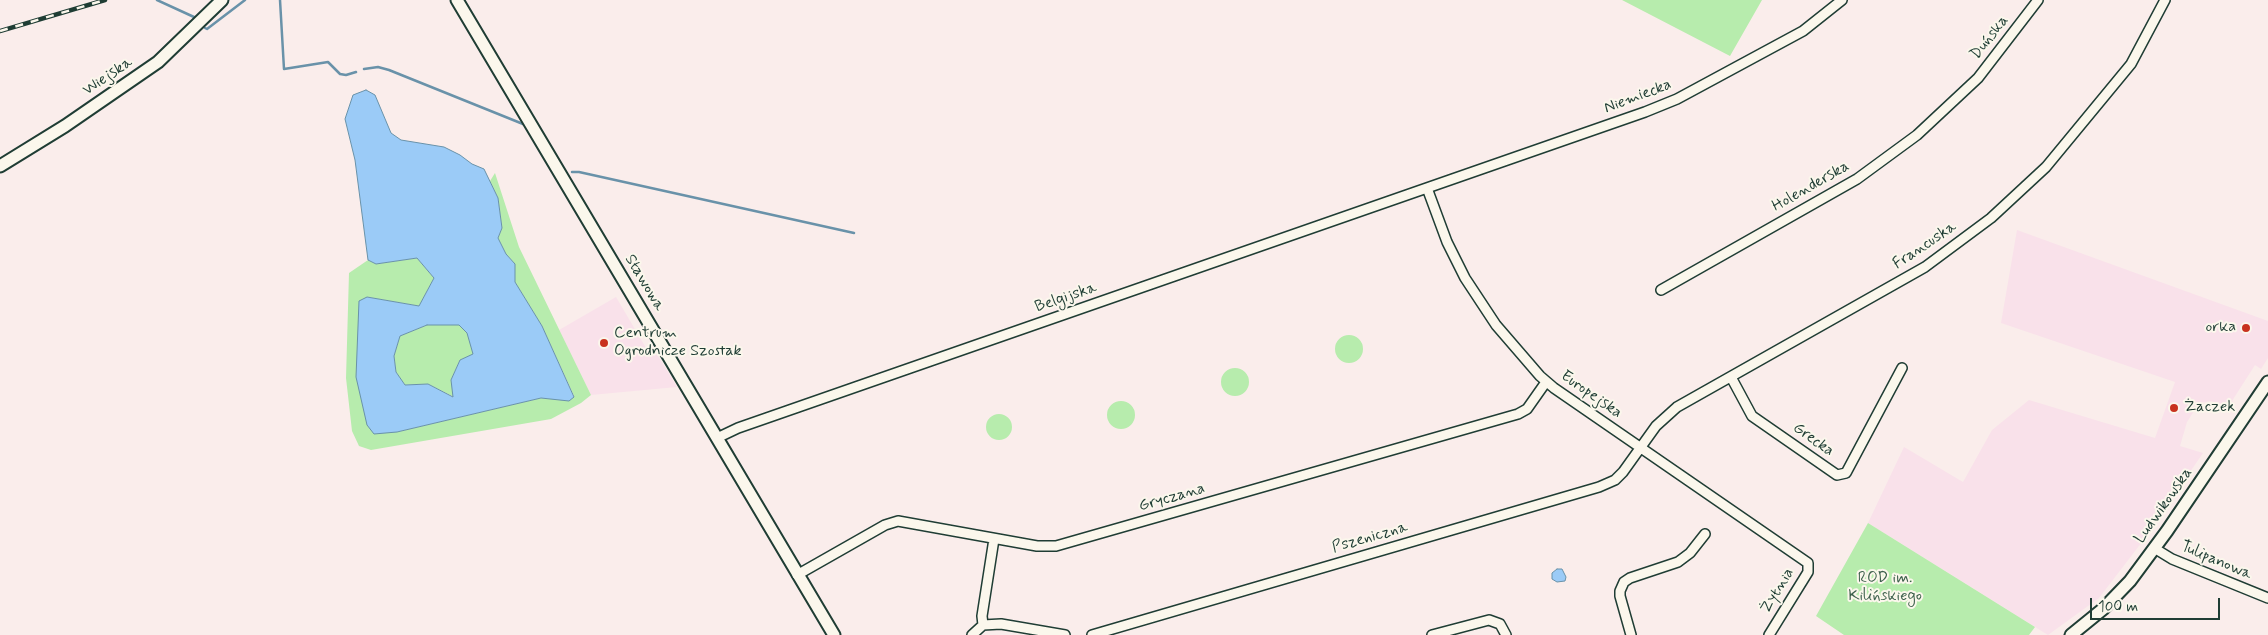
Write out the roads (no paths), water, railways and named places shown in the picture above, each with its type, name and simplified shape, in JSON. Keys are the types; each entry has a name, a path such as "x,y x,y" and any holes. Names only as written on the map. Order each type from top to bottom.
{"street":[{"name":"Wiejska","path":"0,166 65,126 158,62 222,0"},
{"name":"Stawowa","path":"457,0 834,635"},
{"name":"Niemiecka","path":"1427,188 1677,99 1803,31 1842,0"},
{"name":"Duńska","path":"1964,93 2018,28 2038,0"},
{"name":"Francuska","path":"1639,447 1669,413 1925,266 1991,218 2046,167 2131,64 2165,0"},
{"name":"Holenderska","path":"1661,290 1857,179 1917,135 1964,93"},
{"name":"Belgijska","path":"717,438 738,428 1427,188"},
{"name":"Europejska","path":"1427,188 1447,242 1465,278 1508,341 1546,382 1808,563"},
{"name":"Grecka","path":"1731,377 1752,416 1837,475 1846,474 1902,368"},
{"name":"Gryczana","path":"797,574 894,522 902,521 1037,546 1056,546 1518,414 1527,409 1546,382"},
{"name":"Ludwikowska","path":"2071,635 2103,608 2130,581 2268,382"},
{"name":"Pszeniczna","path":"1092,635 1600,487 1619,477 1639,447"},
{"path":"1631,635 1620,596 1624,582 1630,578 1678,562 1690,553 1705,534"},
{"path":"983,625 982,616 994,538"},
{"name":"Tulipanowa","path":"2154,548 2172,559 2268,598"},
{"name":"Żytnia","path":"1770,635 1808,572 1808,563"},
{"path":"1432,635 1488,620 1500,624 1506,635"},
{"path":"972,635 983,625 1001,624 1065,635"}],"water":[{"path":"366,90 375,95 391,133 401,140 444,147 484,169 498,198 502,228 498,238 506,254 515,264 515,282 542,326 574,397 569,401 541,398 397,432 374,434 367,425 356,377 359,301 367,297 419,306 434,278 417,258 376,264 368,260 355,160 345,119 353,95","holes":["427,325 459,325 467,333 473,354 460,360 451,380 453,397 428,384 405,385 396,372 394,356 400,336"]},
{"path":"1557,569 1562,569 1566,577 1565,581 1557,582 1552,579 1552,573"}],"waterway":[{"path":"157,0 194,17"},
{"path":"205,28 207,29 245,0"},
{"path":"280,0 284,69 328,62 340,74 346,75 356,72"},
{"path":"364,69 378,67 389,70 523,124"},
{"path":"572,172 854,233"}],"railway":[{"path":"0,31 105,0"}],"place":[{"name":"orka","path":"2246,328"},
{"name":"Centrum Ogrodnicze Szostak","path":"604,343"},
{"name":"Żaczek","path":"2174,408"}],"park label":[{"name":"ROD im. Kilińskiego","path":"1885,588"}]}
